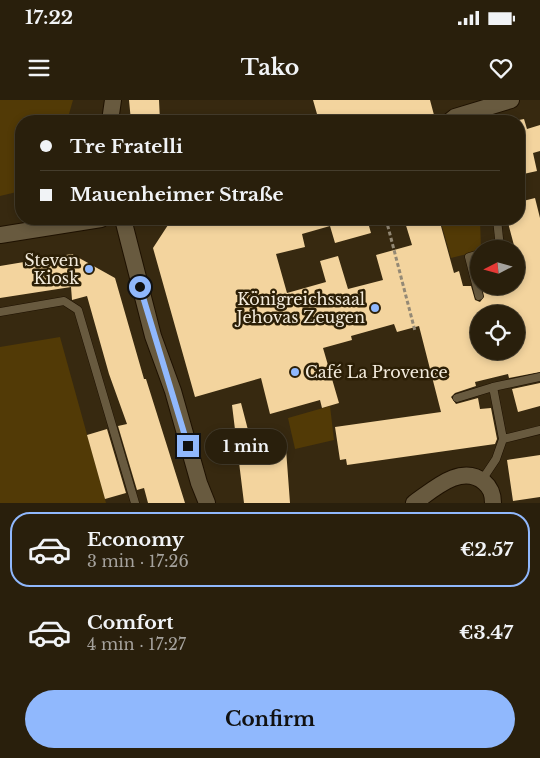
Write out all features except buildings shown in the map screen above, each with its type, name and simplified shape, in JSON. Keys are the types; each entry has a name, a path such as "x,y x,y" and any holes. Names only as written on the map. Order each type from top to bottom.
{"street":[{"path":"111,115 112,100"},
{"path":"466,115 483,112 511,100"},
{"path":"0,235 63,225"},
{"path":"125,225 153,336 169,380 199,483 207,503"},
{"path":"414,503 458,476 472,476 482,480 491,490 494,503"}],"lane":[{"path":"498,225 499,240"},
{"path":"0,312 64,301 78,310 135,503"},
{"path":"457,398 493,387 540,377"},
{"path":"482,480 496,459 503,439 493,387"},
{"path":"503,439 540,430"}],"path":[{"path":"388,225 415,331"}],"shaded area":[{"path":"0,100 73,100 69,115 15,115 15,192 0,196"},
{"path":"442,225 480,225 481,240 470,240 470,253 451,258"},
{"path":"60,337 106,503 0,503 0,347"},
{"path":"330,406 334,440 295,449 288,418"}],"place":[{"name":"Steven Kiosk","path":"89,269"},
{"name":"Königreichssaal Jehovas Zeugen","path":"375,308"},
{"name":"Café La Provence","path":"295,372"}],"route":[{"path":"140,287 153,336 169,380 188,446"}]}
